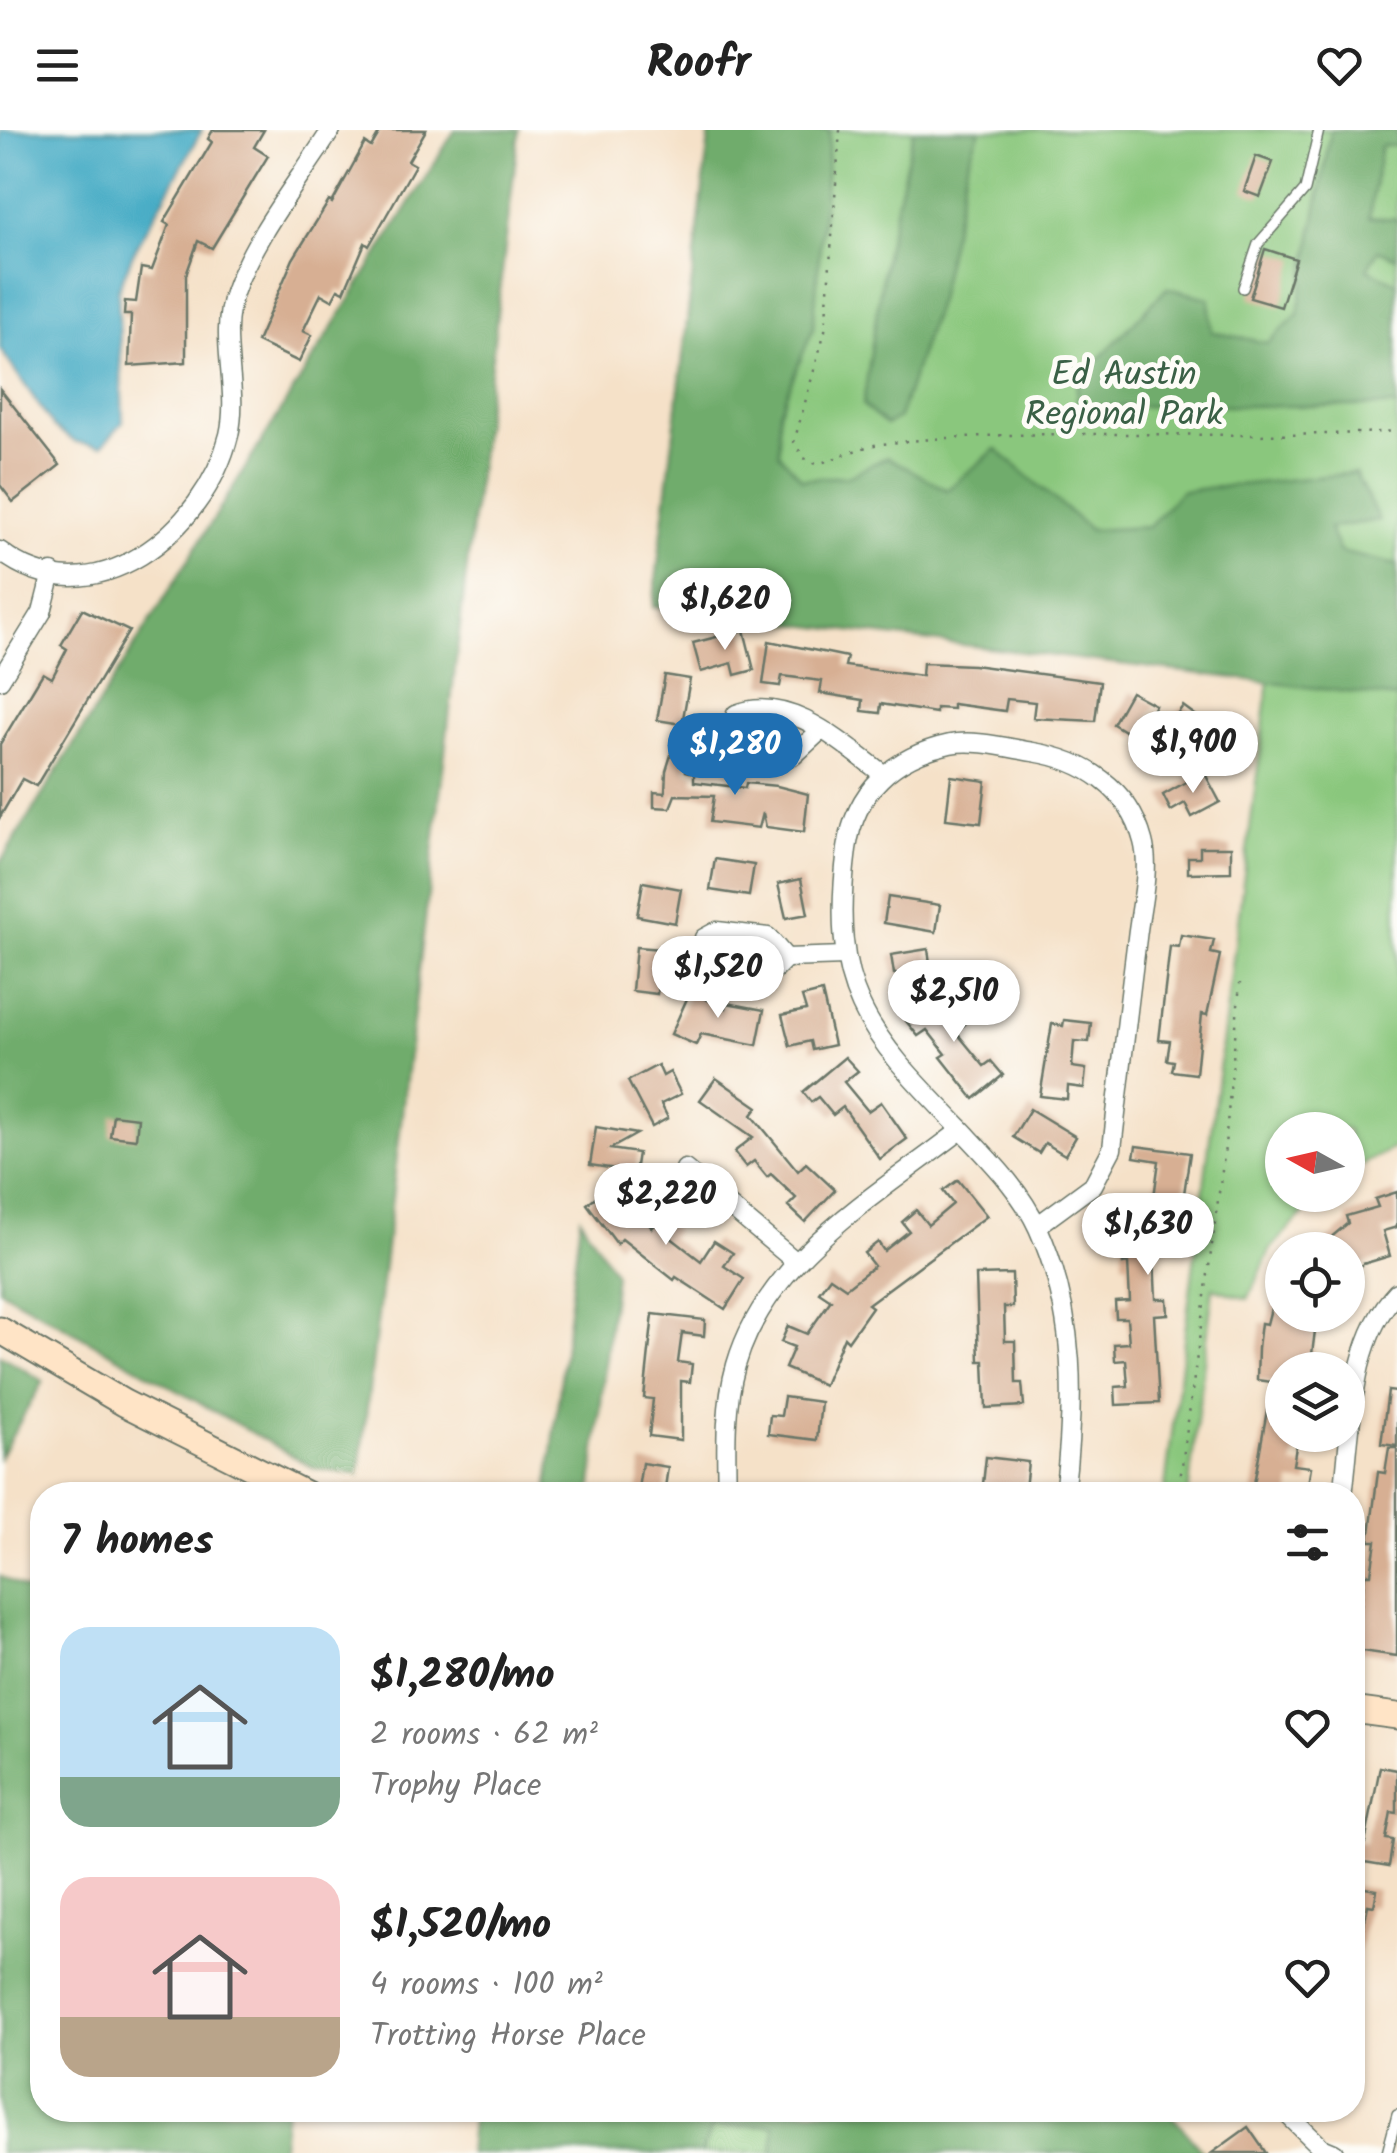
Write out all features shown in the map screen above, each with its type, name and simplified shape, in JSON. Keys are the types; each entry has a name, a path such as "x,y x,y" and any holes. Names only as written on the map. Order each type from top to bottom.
{"street":[{"path":"0,551 52,573 78,575 117,569 156,549 184,520 221,459 230,432 234,399 226,333 236,288 332,130"},
{"path":"0,680 42,612 52,573"},
{"path":"820,731 884,774"},
{"path":"1037,1226 1081,1196 1103,1169 1112,1149 1146,854 1123,796 1104,779 1048,754 957,743 914,756 869,788 848,840 845,956 858,1004 879,1042 1013,1188 1037,1226 1070,1334 1071,1439 1066,1482"},
{"path":"786,958 845,956"},
{"path":"727,1482 727,1408 736,1366 763,1304 795,1262 961,1130"},
{"path":"684,1169 795,1262"},
{"path":"1345,1482 1363,1351 1383,1307 1397,1292"},
{"path":"0,1330 148,1416 282,1482"},
{"path":"1365,1712 1397,1716"},
{"path":"1295,2122 1322,2148 1334,2153"}],"lane":[{"path":"1243,288 1258,244 1305,190 1319,130"},
{"path":"1387,2153 1397,2115"}],"path":[{"path":"840,130 826,330 794,442 804,458 816,464 881,444 983,437 1322,436 1397,431"},
{"path":"1180,1482 1224,1156 1240,982"}],"green space":[{"path":"455,130 519,130 359,1475 314,1468 0,1290 0,863"},
{"name":"Ed Austin Regional Park","path":"710,130 1397,130 1397,1146 1365,1163 1365,1112 1265,1112 1265,1212 1305,1212 1286,1232 1265,1232 1265,1262 1248,1299 1213,1288 1190,1482 1166,1482 1269,681 653,607"},
{"path":"710,130 830,130 813,329 779,412 779,453 802,479 848,476 887,457 947,490 996,449 1090,530 1149,527 1181,491 1355,473 1379,520 1329,528 1340,552 1397,565 1397,698 653,607"},
{"path":"914,130 980,130 967,164 938,300 899,418 886,425 863,405 886,250"},
{"path":"1331,130 1397,130 1397,146 1381,146 1369,217 1397,219 1397,258 1378,250 1367,269 1397,283 1397,406 1077,406 1077,382 1167,288 1209,298 1212,332 1268,343 1298,314"},
{"path":"580,1218 615,1274 592,1482 549,1482"},
{"path":"0,1355 43,1381 0,1457"},
{"path":"0,1576 30,1592 30,2122 285,2122 281,2153 0,2153"},
{"path":"471,2122 1177,2122 1204,2153 773,2153 775,2125 712,2127 701,2153 468,2153"},
{"path":"776,2125 773,2153 701,2153 712,2127"}],"water":[{"path":"0,130 202,130 133,254 118,290 123,422 102,446 75,442 54,427 0,349"}],"building":[{"path":"213,130 264,130 254,147 268,156 212,248 198,241 186,275 186,362 129,366 131,315 124,315 125,301 136,302 141,268 152,270 169,225 164,222 212,142 208,139"},
{"path":"381,130 426,130 408,161 415,165 369,246 365,243 344,292 338,289 332,300 321,294 303,331 312,335 299,362 257,342 293,259 329,201 332,203 365,143 371,147"},
{"path":"1256,156 1273,162 1260,197 1244,191"},
{"path":"1265,249 1296,259 1281,307 1250,298"},
{"path":"0,389 60,465 13,502 0,485"},
{"path":"82,609 129,631 36,786 22,779 0,817 0,744 43,673 52,678 67,649 61,645"},
{"path":"744,630 754,670 735,675 732,663 701,672 693,643"},
{"path":"769,641 847,657 845,666 922,676 923,663 973,665 1100,682 1095,721 1033,718 1035,702 1007,699 1005,711 953,704 953,709 936,708 936,713 881,704 880,713 862,711 863,700 820,693 822,681 782,676 780,686 763,684"},
{"path":"665,675 690,679 682,724 657,720"},
{"path":"1131,692 1155,705 1136,738 1113,724"},
{"path":"1183,706 1198,717 1193,724 1204,732 1178,766 1166,757 1161,765 1147,754"},
{"path":"675,742 691,742 686,771 694,773 694,782 745,788 746,783 777,786 808,794 804,832 766,827 763,813 759,828 710,822 714,796 675,795 670,808 654,807 654,792 665,793 666,771"},
{"path":"1204,772 1220,802 1192,817 1185,803 1171,811 1163,795"},
{"path":"951,776 986,781 981,823 946,819"},
{"path":"1200,847 1231,847 1231,872 1188,873 1188,857 1200,857"},
{"path":"715,859 754,865 749,896 710,890"},
{"path":"801,879 808,914 786,918 778,884"},
{"path":"643,882 681,889 675,923 637,916"},
{"path":"888,897 940,905 936,932 884,923"},
{"path":"1181,935 1214,940 1211,953 1220,955 1207,1015 1202,1014 1196,1074 1172,1071 1174,1061 1167,1060 1170,1041 1159,1040 1170,946 1179,947"},
{"path":"636,947 673,950 672,966 660,964 657,994 632,991"},
{"path":"928,949 933,984 907,988 905,973 894,974 891,955"},
{"path":"690,992 726,1008 727,1003 764,1010 757,1045 701,1034 696,1045 671,1034"},
{"path":"822,992 834,1045 812,1050 810,1041 790,1046 782,1015 806,1010 802,997"},
{"path":"940,993 965,1024 956,1032 984,1066 991,1061 1003,1075 974,1099 941,1057 946,1054 927,1030 918,1036 906,1021"},
{"path":"1064,1020 1091,1023 1089,1042 1074,1041 1072,1067 1086,1069 1084,1088 1068,1086 1067,1099 1040,1096 1052,1024 1063,1026"},
{"path":"845,1057 858,1071 844,1082 868,1111 881,1102 907,1139 880,1159 843,1107 833,1115 818,1097 811,1102 803,1092"},
{"path":"658,1065 663,1076 670,1072 681,1094 661,1104 668,1118 652,1127 628,1081"},
{"path":"716,1078 758,1107 752,1115 798,1171 806,1163 835,1190 805,1222 788,1206 796,1198 771,1174 767,1177 754,1161 746,1167 734,1152 753,1137 700,1100"},
{"path":"1030,1109 1076,1137 1065,1155 1045,1143 1039,1153 1013,1137"},
{"path":"113,1115 138,1118 136,1139 110,1136"},
{"path":"596,1127 637,1134 610,1149 638,1153 635,1172 590,1165"},
{"path":"1136,1146 1190,1153 1180,1221 1152,1217 1156,1299 1167,1299 1168,1314 1154,1315 1159,1403 1116,1405 1115,1387 1128,1386 1126,1360 1115,1361 1114,1344 1129,1343 1127,1318 1116,1318 1115,1302 1130,1301 1128,1263 1123,1264 1122,1246 1125,1230 1136,1229 1141,1195 1154,1197 1159,1161 1134,1157"},
{"path":"958,1180 987,1216 868,1304 872,1307 848,1341 844,1337 824,1385 785,1368 794,1347 781,1342 788,1326 807,1334 831,1300 819,1292 830,1277 846,1288 874,1266 864,1253 878,1242 884,1251 909,1231 902,1222 916,1210 928,1225 953,1204 943,1191"},
{"path":"614,1182 652,1228 660,1218 675,1230 670,1237 701,1261 714,1241 733,1253 724,1266 744,1279 725,1309 676,1277 674,1280 622,1239 617,1244 587,1204"},
{"path":"1397,1192 1397,1227 1383,1231 1390,1256 1365,1263 1365,1232 1337,1232 1348,1223 1346,1216 1378,1207 1375,1199"},
{"path":"1012,1274 1013,1307 1004,1307 1005,1341 1015,1341 1016,1383 1022,1383 1024,1406 986,1408 984,1361 979,1361 976,1275"},
{"path":"653,1314 705,1320 704,1336 682,1333 678,1362 692,1364 690,1382 681,1381 681,1440 649,1436 653,1399 644,1398"},
{"path":"1261,1323 1265,1324 1265,1332 1315,1332 1312,1352 1265,1352 1265,1381 1257,1380"},
{"path":"1388,1391 1397,1392 1397,1446 1381,1444"},
{"path":"784,1397 821,1402 817,1440 768,1434 770,1415 781,1416"},
{"path":"1265,1422 1265,1452 1295,1452 1293,1465 1311,1467 1308,1482 1254,1482"},
{"path":"1389,1448 1397,1448 1397,1656 1365,1651 1365,1574 1371,1574 1376,1541 1369,1541 1378,1472 1385,1473"},
{"path":"986,1457 1028,1462 1026,1482 983,1482"},
{"path":"642,1463 668,1467 666,1482 639,1482"},
{"path":"1380,1767 1397,1770 1397,1813 1391,1812 1386,1839 1393,1840 1389,1866 1365,1862"},
{"path":"1365,1888 1377,1890 1374,1906 1368,1905 1365,1920"},
{"path":"1248,2127 1266,2153 1212,2153"}]}
